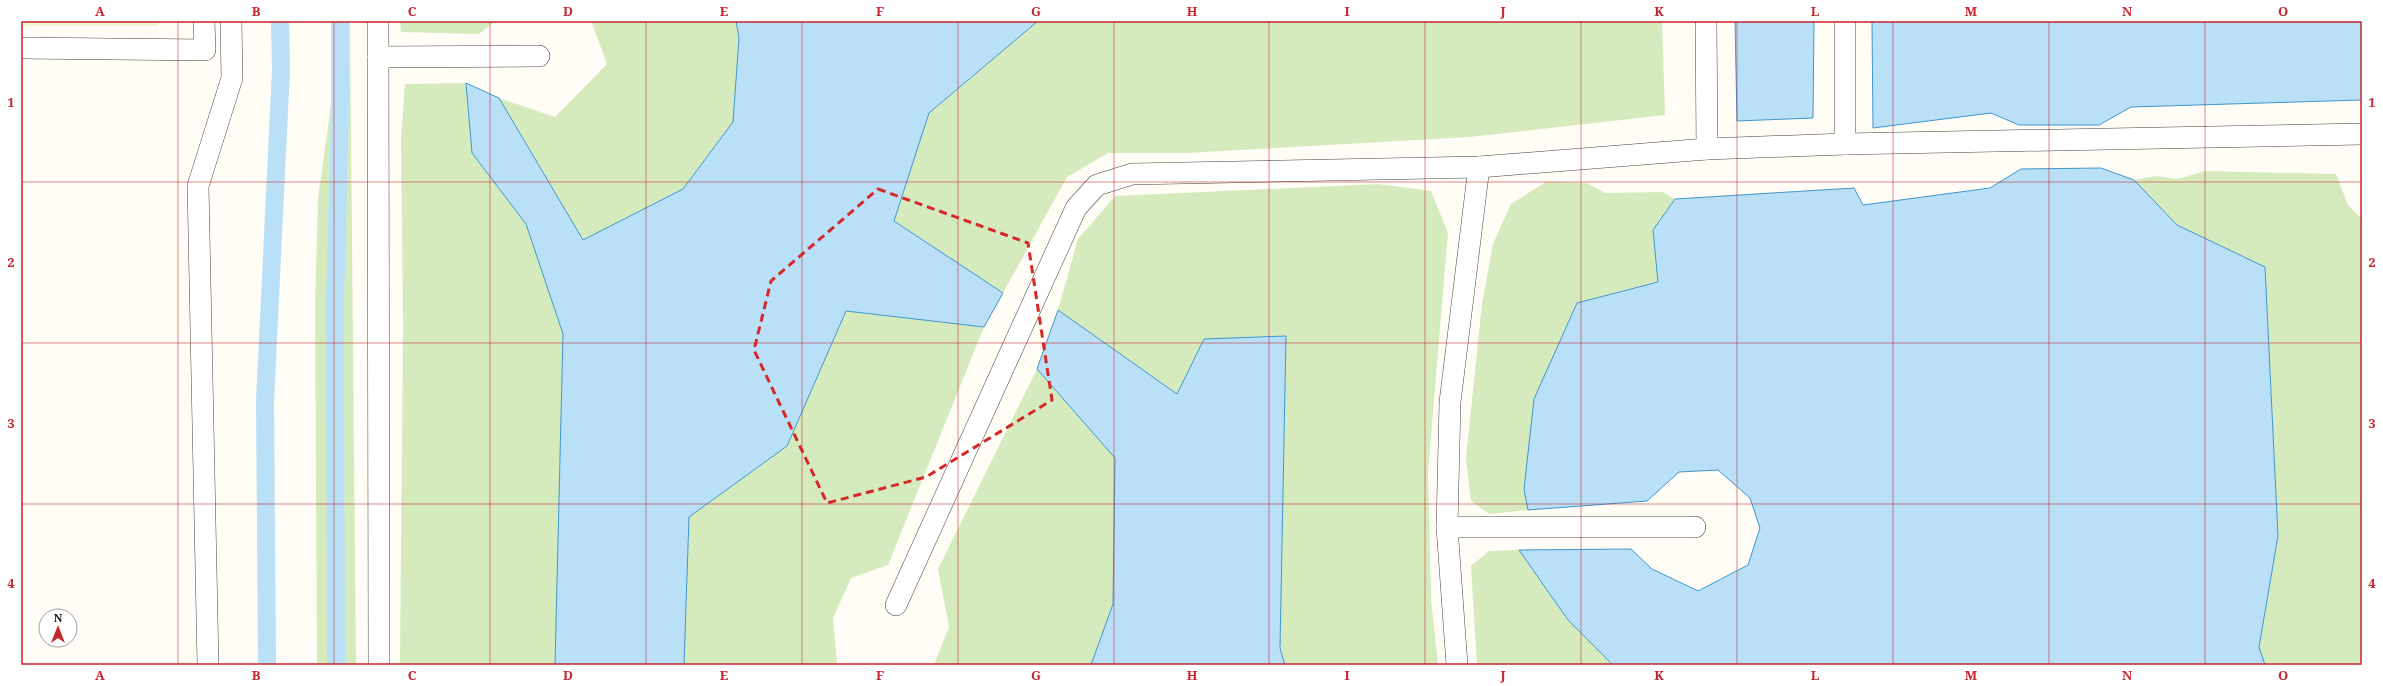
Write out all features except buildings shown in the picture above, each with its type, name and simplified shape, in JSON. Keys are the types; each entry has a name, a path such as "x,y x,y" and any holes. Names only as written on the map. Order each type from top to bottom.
{"lane":[{"path":"21,48 205,50 204,21"},
{"path":"208,665 198,186 232,78 231,21"},
{"path":"378,21 379,665"},
{"path":"1706,21 1707,149"},
{"path":"1845,21 1845,144"},
{"path":"378,57 539,56"},
{"path":"896,606 1076,208 1097,185 1132,174 1479,168 1707,149 1845,144 2362,134"},
{"path":"1457,665 1447,527 1450,402 1479,168"},
{"path":"1447,527 1695,527"}],"highlighted area":[{"path":"878,189 1028,243 1052,400 926,477 827,503 754,350 771,281"}],"shaded area":[{"path":"21,21 158,21 158,26 21,26"}],"green space":[{"path":"332,21 350,21 356,665 317,665 315,304 318,199 334,83"},
{"path":"400,21 495,21 479,34 401,32"},
{"path":"591,21 736,21 739,38 733,122 683,189 583,240 499,98 555,117 607,64"},
{"path":"1038,21 1662,21 1665,115 1470,137 1188,153 1108,153 1067,177 1003,293 894,221 929,113"},
{"path":"466,83 472,153 526,224 563,334 555,665 400,665 403,327 401,139 405,84"},
{"path":"2205,171 2336,174 2348,205 2362,219 2362,665 2265,665 2259,647 2278,535 2265,267 2177,225 2134,180 2156,176 2178,179"},
{"path":"1546,182 1586,183 1606,193 1662,192 1675,199 1653,230 1658,282 1577,303 1524,489 1528,510 1489,514 1471,501 1466,458 1482,304 1493,244 1511,204"},
{"path":"1378,184 1431,191 1448,233 1428,472 1431,599 1438,665 1285,665 1204,339 1177,394 1058,310 1078,239 1115,196"},
{"path":"846,311 984,327 888,565 851,578 833,618 837,664 839,665 684,665 689,517 787,446"},
{"path":"1037,369 1115,458 1113,604 1091,665 934,665 949,627 938,569"},
{"path":"1519,550 1568,620 1613,665 1477,665 1471,566 1489,551"}],"water":[{"path":"736,21 1038,21 929,113 894,221 1003,293 984,327 846,311 787,446 689,517 684,665 555,665 563,334 526,224 472,153 466,83 499,98 583,240 683,189 733,122 739,38"},
{"path":"1735,21 1814,21 1813,118 1737,121"},
{"path":"1872,21 2362,21 2362,100 2131,107 2099,125 2019,125 1991,113 1873,128"},
{"path":"2101,168 2134,180 2177,225 2265,267 2278,536 2259,647 2265,665 1613,665 1568,620 1519,550 1631,549 1652,569 1698,591 1748,565 1760,528 1750,498 1718,470 1679,472 1647,501 1528,510 1524,489 1534,399 1577,303 1658,282 1653,230 1675,199 1854,188 1863,205 1990,188 2021,169"},
{"path":"1058,310 1177,394 1204,339 1286,336 1280,648 1285,665 1091,665 1113,604 1115,458 1037,369"}],"waterway":[{"path":"267,665 265,401 281,70 280,21"},
{"path":"336,665 335,304 340,113 340,21"}]}
